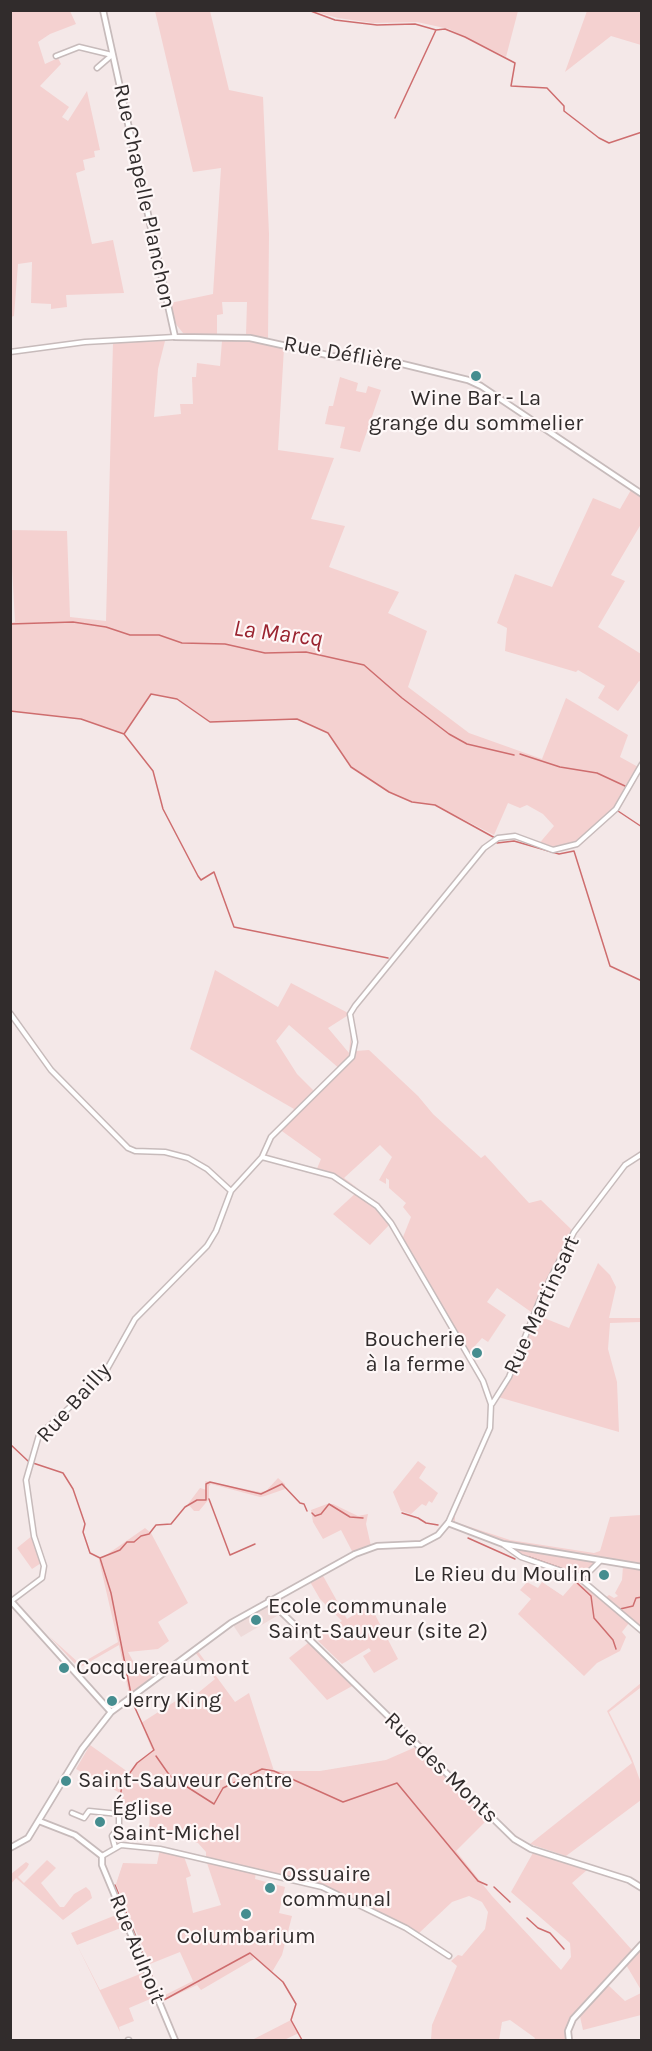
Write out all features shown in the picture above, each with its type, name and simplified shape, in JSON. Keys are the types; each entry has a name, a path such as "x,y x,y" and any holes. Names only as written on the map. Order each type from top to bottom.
{"street":[{"name":"Rue Chapelle Planchon","path":"103,10 176,337"},
{"name":"Rue Chapelle Planchon","path":"56,56 79,47 112,55"},
{"name":"Rue Chapelle Planchon","path":"96,68 112,55"},
{"name":"Rue Déflière","path":"10,352 85,342 176,337 250,338 332,356 387,360 468,380 482,386 642,494"},
{"name":"Rue Bailly","path":"11,1601 42,1578 44,1566 34,1536 26,1480 39,1435 94,1388 112,1362 135,1319 207,1245 216,1231 231,1191 262,1157 271,1137 352,1057 355,1042 350,1014 355,1006 484,848 498,838 515,836 553,850 576,844 616,809 642,764"},
{"path":"10,1013 45,1062 128,1148 135,1151 165,1152 188,1158 207,1169 231,1191"},
{"name":"Rue Martinsart","path":"491,1404 509,1377 541,1297 574,1232 625,1166 642,1154"},
{"path":"10,1848 28,1838 82,1749 111,1712 231,1623 269,1600 366,1549 386,1545 414,1545 426,1542 443,1530 488,1433 491,1404 483,1381 391,1223 377,1206 333,1176 262,1157"},
{"path":"448,1523 503,1544 642,1567"},
{"path":"503,1544 521,1557 576,1576 642,1631"},
{"path":"576,1576 588,1573 600,1561"},
{"name":"Rue des Monts","path":"269,1600 519,1842 625,1879 642,1888"},
{"path":"11,1601 111,1712"},
{"path":"72,1813 84,1818 89,1811 119,1814 119,1827 112,1836 115,1847"},
{"path":"39,1821 75,1835 102,1856 115,1847 160,1848 322,1887 397,1923 449,1956"},
{"name":"Rue Aulnoit","path":"102,1856 102,1865 175,2040"},
{"path":"569,2040 568,2031 578,2011 642,1944"}],"shaded area":[{"path":"10,11 70,11 76,24 50,34 38,42 45,64 58,58 61,64 40,86 69,107 62,117 68,121 87,91 100,150 94,151 95,157 83,160 85,170 76,173 92,244 113,240 124,293 66,295 67,307 51,309 51,304 31,303 32,262 18,264 14,316 11,317"},
{"path":"155,11 210,11 229,90 263,97 269,234 268,338 246,335 247,302 222,302 223,314 217,315 217,335 183,333 175,323 170,303 213,294 221,168 193,172"},
{"path":"312,11 518,11 506,57 449,29 417,22 373,23 338,18"},
{"path":"587,11 641,11 641,45 611,36 565,72"},
{"path":"253,340 284,348 278,450 334,458 311,519 345,526 329,567 399,592 388,613 427,631 408,687 469,733 542,759 566,698 628,735 620,757 640,768 616,809 591,833 569,848 553,850 537,846 554,826 543,814 527,805 520,808 508,803 494,835 435,805 412,802 389,792 351,767 328,733 297,719 210,722 177,699 152,694 124,734 81,719 11,711 11,623 15,622 10,530 67,531 70,617 106,621 113,342 165,341 158,369 154,417 181,414 180,404 193,404 192,377 196,377 197,363 220,366 222,341"},
{"path":"340,377 358,383 356,391 366,393 368,386 381,390 360,452 340,448 345,427 325,424 329,406 333,406"},
{"path":"631,490 641,496 641,524 611,575 625,581 598,627 641,654 641,682 639,681 618,711 598,698 605,686 578,670 576,672 505,651 507,628 497,623 515,574 552,587 593,498 620,509"},
{"path":"215,970 278,1007 291,983 350,1014 328,1028 349,1053 351,1032 351,1056 355,1051 369,1050 481,1158 485,1155 529,1203 541,1200 574,1232 534,1314 497,1288 487,1302 506,1315 488,1342 482,1338 467,1355 401,1242 411,1217 403,1207 406,1203 389,1188 389,1180 386,1178 386,1184 379,1180 392,1157 380,1145 344,1178 359,1189 343,1179 316,1171 321,1159 279,1129 294,1109 190,1049","holes":["289,1025 341,1070 316,1093 297,1074 276,1041"]},
{"path":"358,1191 391,1223 370,1245 333,1214"},
{"path":"598,1263 610,1275 616,1287 609,1318 641,1318 641,1322 610,1323 608,1349 617,1382 619,1432 498,1397 534,1314 569,1328"},
{"path":"487,1442 455,1516 455,1522 510,1540 594,1553 600,1551 610,1517 641,1515 641,1565 508,1543 454,1523 452,1516"},
{"path":"418,1461 426,1467 419,1478 438,1493 432,1503 429,1501 426,1506 422,1504 411,1514 401,1511 393,1492"},
{"path":"278,1478 285,1484 285,1489 265,1496 260,1497 211,1484 209,1499 199,1511 194,1511 188,1504 200,1488 207,1490 205,1481 260,1492 266,1491"},
{"path":"333,1504 358,1516 368,1514 366,1524 371,1546 353,1553 341,1530 323,1539 313,1522 311,1510"},
{"path":"145,1528 151,1533 188,1603 158,1622 169,1641 158,1649 128,1652 133,1661 154,1677 129,1694 119,1645 79,1668 49,1636 80,1664 118,1642 99,1560"},
{"path":"33,1535 41,1563 32,1569 17,1548"},
{"path":"503,1544 600,1561 593,1569 576,1576 521,1557"},
{"path":"623,1566 641,1569 641,1629 629,1623 622,1632 626,1637 620,1651 597,1663 584,1676 518,1614 531,1599 520,1590 527,1582 538,1588 542,1582 563,1596 576,1581 624,1617 604,1599 609,1595 614,1598 618,1596 615,1593 622,1580"},
{"path":"322,1574 347,1619 370,1605 398,1659 374,1673 363,1656 371,1651 369,1648 342,1664 315,1638 342,1621 320,1599 309,1580"},
{"name":"Ecole communale Saint-Sauveur (site 2)","path":"270,1602 282,1613 241,1637 233,1625"},
{"path":"281,1613 354,1685 327,1700 289,1658 308,1643"},
{"path":"197,1650 235,1702 249,1693 274,1771 320,1771 386,1760 418,1746 490,1817 456,1851 492,1896 561,1970 571,1957 570,1943 511,1892 534,1851 630,1882 587,1870 572,1883 632,1950 641,1940 641,1990 625,1963 606,1983 625,2001 641,1993 641,2015 583,2030 579,2012 568,2031 569,2040 534,2040 535,2038 510,2020 502,2022 499,2040 431,2040 432,2025 457,1966 451,1961 458,1955 462,1956 485,1929 488,1912 482,1902 469,1896 452,1902 418,1934 326,1891 256,1872 255,1879 285,1887 279,1913 292,1916 282,1955 272,1972 252,1955 254,1959 201,1990 197,1985 163,2001 161,1997 193,1981 180,1952 150,1964 116,1884 123,1863 157,1864 160,1849 183,1854 191,1876 186,1878 193,1913 221,1905 207,1863 189,1859 206,1862 206,1852 198,1843 149,1830 150,1809 119,1806 120,1793 76,1769 90,1745 128,1772 126,1777 137,1763 153,1752 141,1723 182,1697 187,1702 215,1679 195,1652"},
{"path":"641,1683 641,1689 609,1712 631,1756 641,1783 641,1800 566,1856 530,1844 632,1763 607,1711"},
{"path":"47,1860 56,1868 41,1883 60,1907 64,1907 74,1894 86,1887 92,1898 63,1920 16,1878 11,1884 11,1874 26,1862 29,1864 27,1868 18,1877 24,1883"},
{"path":"121,1913 126,1926 77,1945 71,1933"},
{"path":"77,1945 100,1990 145,1972 155,1997 129,2008 134,2021 119,2027 120,2032 106,2004"},
{"path":"291,2020 299,2033 284,2040 252,2040"}],"waterway":[{"path":"308,10 335,20 377,25 415,24 436,30 395,118"},
{"path":"436,30 445,29 465,37 515,63 511,86 547,88 564,106 564,111 609,143 642,132"},
{"name":"La Marcq","path":"10,624 73,622 106,627 130,635 159,635 182,643 225,644 265,653 306,652 364,665 449,734 467,744 514,755"},
{"path":"10,711 81,719 124,734 151,694 177,699 210,722 297,719 328,733 351,767 389,792 412,802 435,805 495,838"},
{"path":"124,734 153,771 163,809 198,876 201,880 214,872 234,927 388,958"},
{"name":"La Marcq","path":"520,754 560,767 597,773 625,786"},
{"name":"La Marcq","path":"618,811 642,827"},
{"path":"497,843 514,841 559,854 574,851 610,966 642,981"},
{"path":"10,1444 28,1461"},
{"path":"33,1463 63,1473 73,1489 85,1524 83,1532 90,1553 100,1558 120,1550 127,1542 134,1542 141,1536 149,1534 156,1525 171,1524 185,1507 197,1500 206,1500 206,1484 210,1482 261,1494 282,1484 300,1503 304,1504 307,1511"},
{"path":"209,1499 230,1555 255,1544"},
{"path":"312,1513 315,1516 321,1514 329,1504 350,1517 363,1518"},
{"path":"402,1513 426,1523 438,1525"},
{"path":"468,1538 515,1559"},
{"path":"529,1557 572,1572"},
{"path":"100,1558 111,1593 131,1694"},
{"path":"575,1581 591,1596 594,1618 613,1640 616,1649"},
{"path":"616,1607 620,1609 633,1606 636,1598 642,1597"},
{"path":"119,1807 122,1784 137,1763 154,1750 131,1699"},
{"path":"156,1756 170,1776 214,1804 223,1788 262,1769 274,1771 343,1802 397,1783 478,1881 487,1885"},
{"path":"115,1885 162,2001 250,1953 283,1982 296,2004 291,2020 302,2040"},
{"path":"494,1887 510,1902"},
{"path":"527,1918 538,1928 550,1933 564,1949"}],"place":[{"name":"Wine Bar - La grange du sommelier","path":"476,376"},
{"name":"Boucherie à la ferme","path":"477,1353"},
{"name":"Le Rieu du Moulin","path":"604,1575"},
{"name":"Ecole communale Saint-Sauveur (site 2)","path":"256,1620"},
{"name":"Cocquereaumont","path":"64,1668"},
{"name":"Jerry King","path":"112,1701"},
{"name":"Saint-Sauveur Centre","path":"66,1781"},
{"name":"Église Saint-Michel","path":"100,1822"},
{"name":"Ossuaire communal","path":"270,1888"},
{"name":"Columbarium","path":"246,1914"}]}
